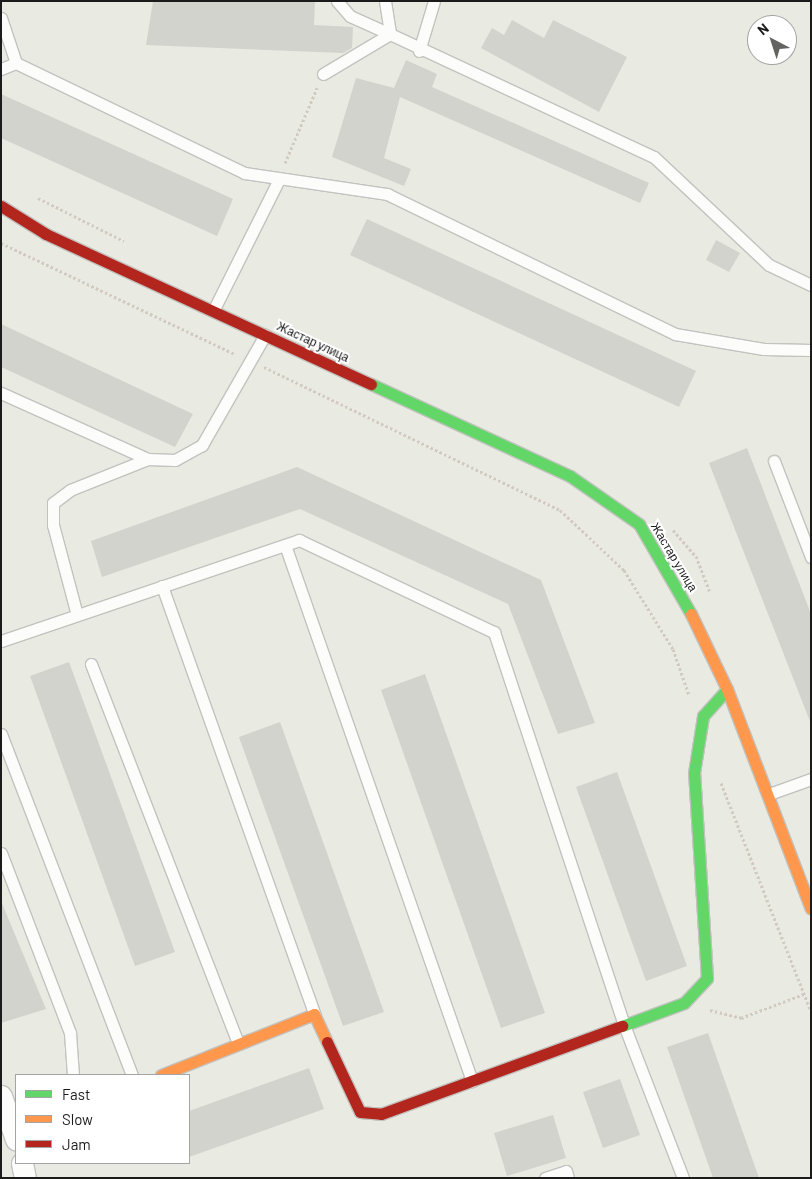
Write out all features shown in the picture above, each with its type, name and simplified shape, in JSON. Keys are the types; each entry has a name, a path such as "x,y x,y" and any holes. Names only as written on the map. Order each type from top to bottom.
{"street":[{"name":"Жастар улица","path":"1,206 46,234 570,476 639,524 682,595 727,689 769,794 811,909"},
{"path":"163,1074 314,1014 360,1112 382,1114 684,1003 707,978 694,773 704,716 727,689"},
{"path":"1,1096 15,1137"},
{"path":"22,1164 25,1178"}],"lane":[{"path":"337,1 350,16 390,34 419,51 654,157 769,265 811,285"},
{"path":"385,1 390,34"},
{"path":"419,51 434,1"},
{"path":"1,18 16,63 245,173 387,194 675,334 764,349 811,350"},
{"path":"324,74 390,34"},
{"path":"1,69 16,63"},
{"path":"213,311 279,178"},
{"name":"Жастар улица","path":"78,615 53,525 53,503 70,490 148,459 175,460 202,445 265,335"},
{"path":"1,393 148,459"},
{"path":"774,461 811,557"},
{"path":"1,640 299,540 494,632 624,1025 683,1178"},
{"path":"285,545 472,1081"},
{"path":"162,586 314,1014"},
{"path":"91,664 238,1043"},
{"path":"1,734 132,1074"},
{"path":"769,794 811,779"},
{"path":"1,853 70,1033 73,1074"},
{"path":"545,1178 566,1171 568,1178"}],"path":[{"path":"279,178 324,74"},
{"path":"1,243 560,510 624,570 650,609 673,649 701,729"},
{"path":"717,772 811,1011"},
{"path":"741,1018 804,994"}],"building":[{"path":"153,1 315,1 314,25 353,27 352,48 343,53 146,45"},
{"path":"512,20 544,38 553,20 627,57 599,112 481,48 492,28 504,35"},
{"path":"406,60 437,74 432,87 649,183 640,203 400,97 384,158 411,169 404,186 332,157 356,78 394,88"},
{"path":"1,94 233,199 217,236 1,138"},
{"path":"367,219 696,371 679,407 350,255"},
{"path":"716,240 740,253 729,272 706,260"},
{"path":"1,324 193,414 175,447 1,367"},
{"path":"747,448 811,614 811,724 709,463"},
{"path":"297,467 541,580 595,723 558,734 508,604 300,509 102,577 91,541"},
{"path":"69,662 175,952 135,966 30,676"},
{"path":"425,674 545,1013 501,1028 381,690"},
{"path":"280,722 384,1012 343,1026 239,737"},
{"path":"617,772 687,966 646,981 576,787"},
{"path":"1,901 46,1009 1,1023"},
{"path":"708,1033 759,1178 713,1178 667,1047"},
{"path":"309,1068 324,1109 190,1157 190,1111"},
{"path":"620,1079 640,1135 603,1148 583,1092"},
{"path":"553,1115 566,1158 507,1176 494,1133"}],"traffic: fast":[{"path":"371,384 570,476 639,524 691,614"},
{"path":"622,1026 684,1003 707,978 694,773 703,716 727,689"}],"traffic: slow":[{"path":"691,614 727,689 811,909"},
{"path":"164,1074 314,1014 327,1042"}],"traffic: jam":[{"path":"1,206 46,234 371,384"},
{"path":"327,1042 360,1112 381,1114 622,1026"}]}
